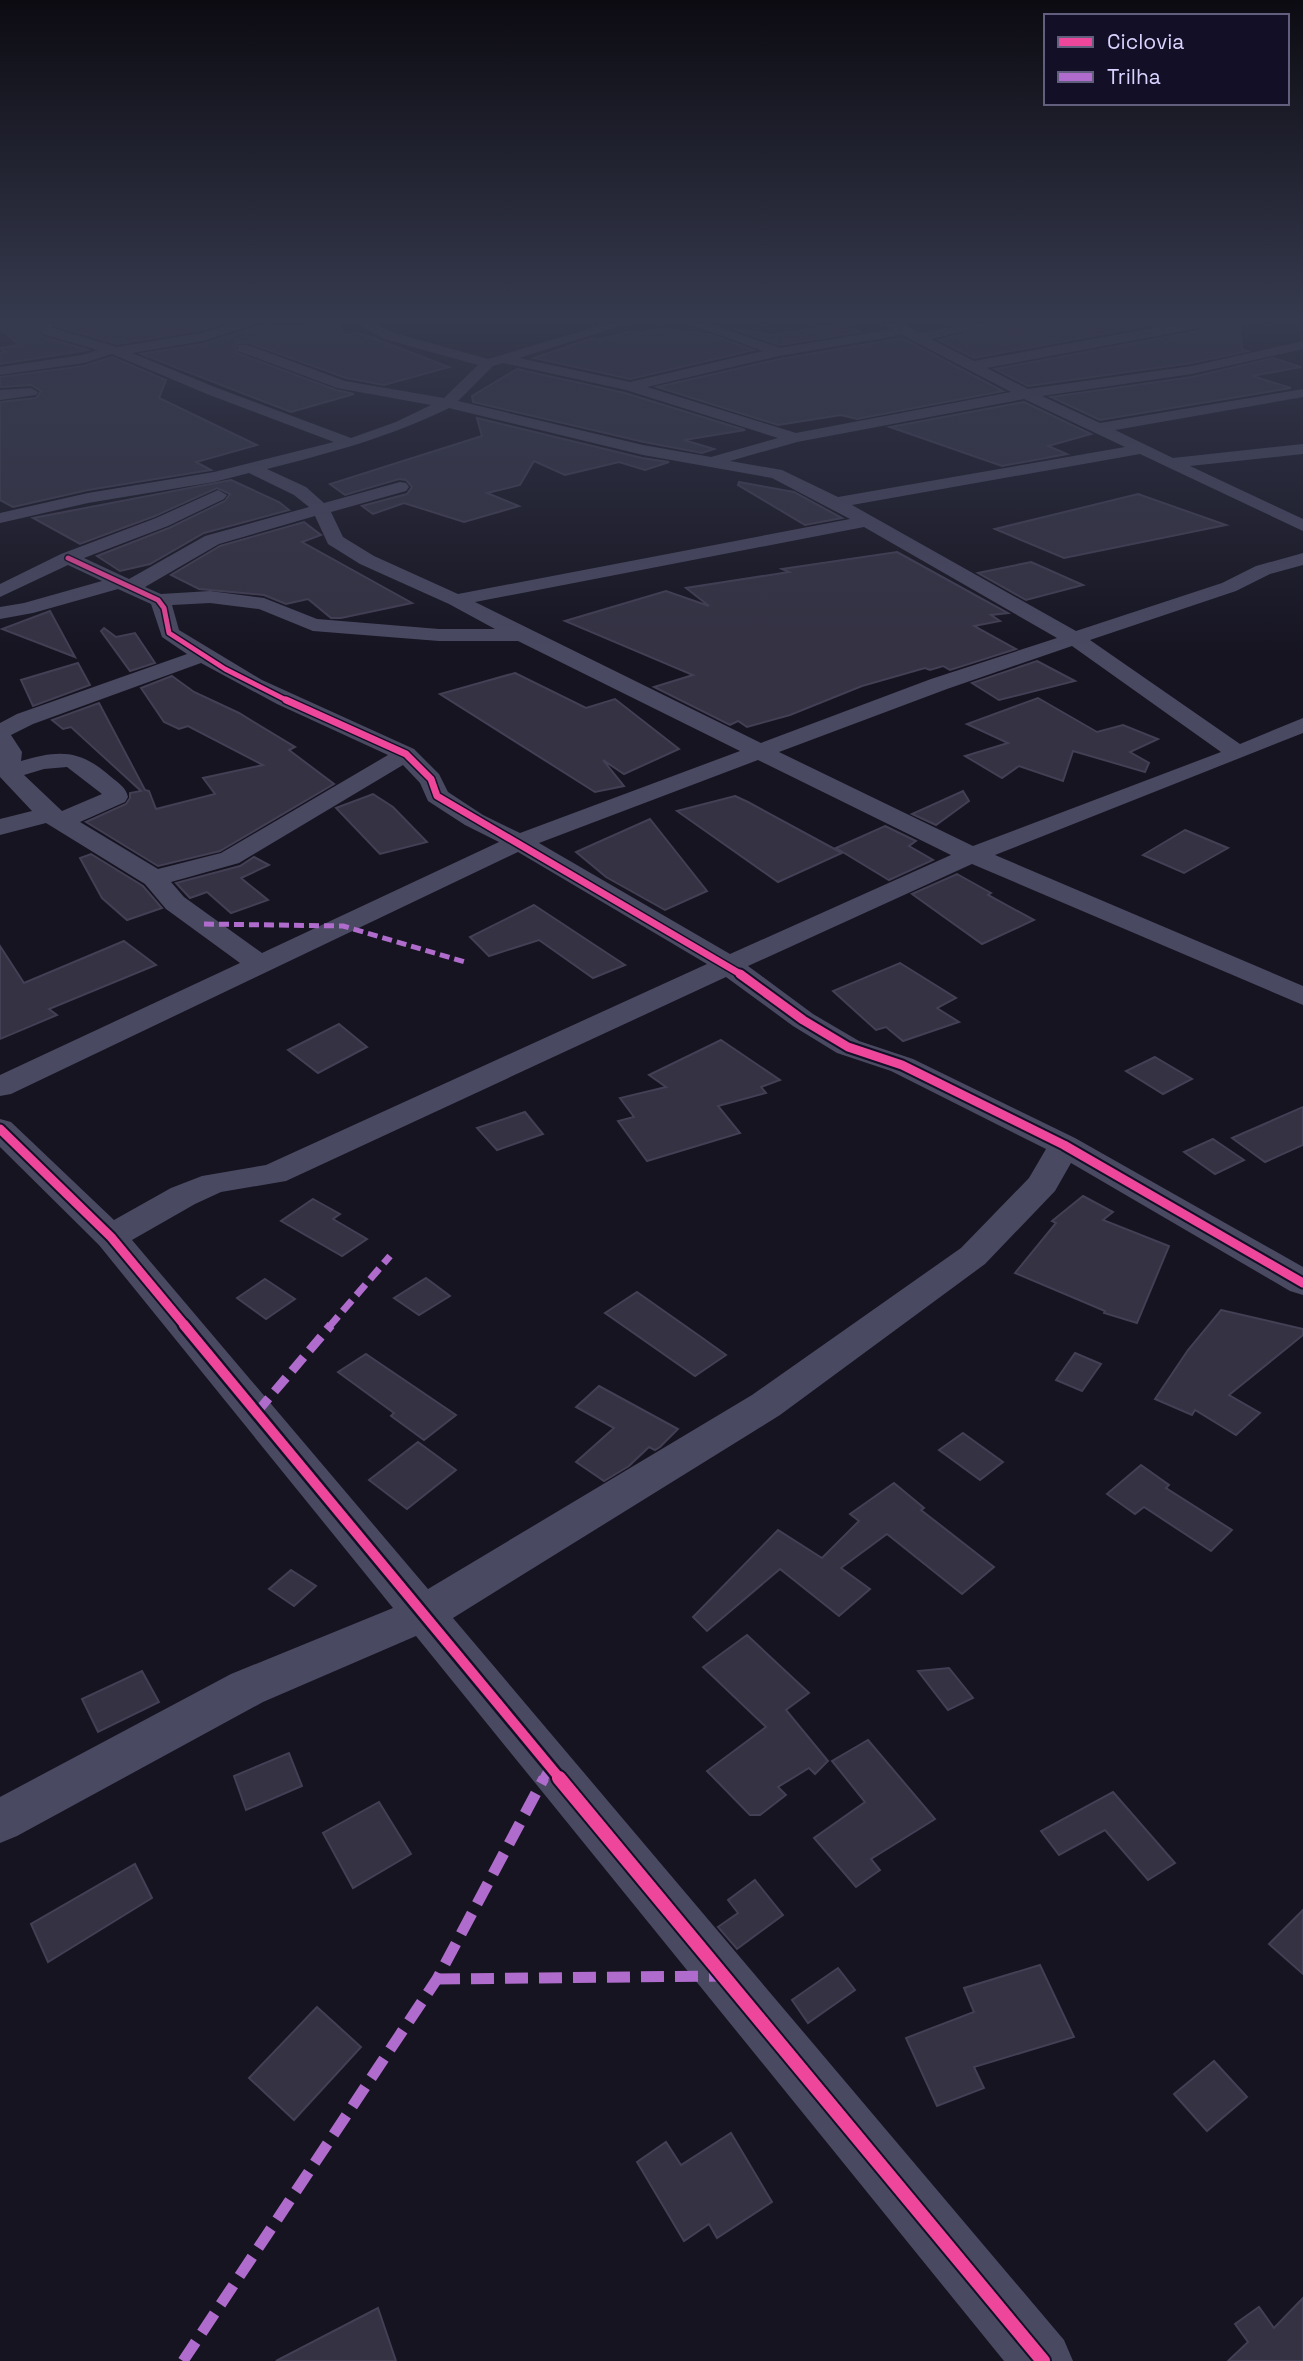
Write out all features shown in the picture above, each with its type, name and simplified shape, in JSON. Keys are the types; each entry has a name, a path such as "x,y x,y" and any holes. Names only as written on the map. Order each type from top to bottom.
{"street":[{"path":"325,433 351,443"},
{"path":"0,518 88,498 214,477 351,443 379,433"},
{"path":"573,433 643,450 776,474 834,503 1075,639 1238,753"},
{"path":"780,433 795,438"},
{"path":"712,461 820,433"},
{"path":"1111,433 1303,526"},
{"path":"834,503 1143,449"},
{"path":"1171,463 1303,449"},
{"path":"1201,477 1276,463 1303,455"},
{"path":"251,468 300,491 320,508 335,540 367,560 456,600 972,855 1303,996"},
{"path":"0,613 125,584 212,540 400,487"},
{"path":"0,591 68,558 162,522 218,495"},
{"path":"1282,515 1303,511"},
{"path":"456,600 866,521"},
{"path":"68,558 158,600 164,608 169,634 202,656 290,701 406,754 422,774 431,779 437,796 474,820 519,842 727,964 803,1020 848,1046 902,1065 1064,1145 1303,1283"},
{"path":"0,1087 519,842 939,684 1229,587 1263,570 1303,559"},
{"path":"158,600 210,597 264,604 313,625 439,635 523,635"},
{"path":"8,772 10,752 0,734 25,719 202,656"},
{"path":"111,1237 183,1196 214,1183 274,1174 727,964 972,855 1238,753 1303,725"},
{"path":"154,878 238,854 406,754"},
{"path":"0,827 55,818 107,803 116,797 115,792 78,763 70,761 53,761 8,772"},
{"path":"8,772 55,818 154,878 175,903 261,965"},
{"path":"0,1129 111,1237 1043,2361"},
{"path":"0,1821 247,1688 423,1614 766,1405 973,1256 1043,1184 1064,1145"}],"building":[{"path":"0,433 232,433 257,445 196,462 211,470 88,490 13,507 0,500"},
{"path":"481,433 540,433 669,462 645,470 619,462 565,475 534,461 520,485 487,493 519,506 464,522 404,503 373,514 362,506 407,494 412,487 406,480 399,479 345,495 330,484 482,436"},
{"path":"606,433 726,433 684,440 714,449 702,453"},
{"path":"908,433 1091,434 1048,446 1067,454 1002,466"},
{"path":"231,480 279,502 289,510 204,533 150,564 120,571 97,556 169,528 225,501 230,494 217,488 155,516 80,544 33,518"},
{"path":"739,482 794,492 842,518 805,525 738,485"},
{"path":"1138,494 1226,525 1064,558 995,529"},
{"path":"304,522 321,535 302,542 412,603 331,618 308,599 286,604 264,595 199,589 171,575 220,546"},
{"path":"897,552 1008,613 991,615 1000,621 974,626 1016,649 950,670 943,666 930,670 925,668 862,686 790,715 747,727 738,721 730,725 654,687 693,675 565,621 666,591 709,606 686,588 789,572 782,569"},
{"path":"1031,562 1083,585 1026,600 978,573"},
{"path":"50,611 75,657 2,629"},
{"path":"104,628 116,637 135,633 155,663 130,671 101,631"},
{"path":"1037,661 1075,681 999,700 972,683"},
{"path":"78,663 90,685 33,706 21,680"},
{"path":"515,673 586,708 615,699 679,749 624,774 603,760 624,786 595,792 440,694"},
{"path":"172,676 194,692 239,713 295,747 289,750 334,784 220,851 158,866 86,822 126,804 130,793 141,791 71,727 63,729 52,720 99,703 145,790 149,791 156,809 215,794 203,778 263,765 188,726 179,729 164,722 141,688"},
{"path":"1038,698 1097,732 1123,725 1158,739 1130,752 1149,763 1145,772 1073,751 1063,781 1019,766 1002,778 965,756 1008,743 967,724"},
{"path":"963,791 969,801 936,825 912,814"},
{"path":"373,794 393,807 427,842 380,854 336,808"},
{"path":"735,796 842,853 778,882 677,811"},
{"path":"650,819 707,891 665,910 606,877 576,852"},
{"path":"885,826 916,841 909,846 933,860 889,880 836,848"},
{"path":"1185,830 1228,848 1184,873 1143,855"},
{"path":"91,854 143,886 162,908 127,920 102,898 80,858"},
{"path":"254,857 269,865 241,878 268,900 231,913 207,892 190,898 176,883 240,866"},
{"path":"957,874 991,893 988,895 1034,920 982,944 912,894"},
{"path":"534,905 625,965 593,978 539,940 489,956 470,937"},
{"path":"124,941 156,965 49,1009 57,1015 0,1039 0,946 24,983"},
{"path":"900,963 956,998 937,1008 959,1022 903,1041 886,1027 876,1030 833,991"},
{"path":"339,1024 367,1047 318,1073 288,1050"},
{"path":"721,1040 780,1080 761,1087 766,1093 718,1106 740,1133 647,1161 618,1121 634,1117 620,1098 666,1087 649,1075"},
{"path":"1155,1057 1192,1079 1163,1094 1126,1071"},
{"path":"1303,1107 1303,1145 1265,1162 1232,1138"},
{"path":"525,1112 543,1134 497,1150 477,1128"},
{"path":"1213,1139 1244,1160 1215,1174 1184,1152"},
{"path":"1083,1196 1113,1212 1103,1220 1169,1246 1137,1323 1104,1313 1105,1311 1015,1273 1056,1223 1052,1221"},
{"path":"313,1199 340,1214 333,1219 367,1239 342,1256 281,1221"},
{"path":"426,1278 450,1296 419,1315 394,1298"},
{"path":"265,1279 295,1299 266,1319 237,1298"},
{"path":"637,1292 726,1355 695,1376 605,1313"},
{"path":"1221,1310 1303,1329 1303,1335 1229,1395 1260,1413 1236,1435 1195,1410 1192,1415 1155,1399 1188,1350"},
{"path":"1075,1353 1101,1364 1082,1391 1056,1380"},
{"path":"366,1354 456,1415 424,1440 391,1416 394,1413 338,1372"},
{"path":"599,1386 678,1429 660,1447 655,1450 649,1447 629,1466 604,1481 576,1462 614,1428 576,1407"},
{"path":"963,1433 1003,1462 980,1480 939,1450"},
{"path":"418,1442 456,1470 407,1509 369,1480"},
{"path":"1141,1465 1169,1485 1166,1488 1232,1530 1211,1551 1144,1507 1135,1514 1107,1494"},
{"path":"894,1483 924,1508 921,1510 994,1567 962,1594 887,1534 841,1568 870,1589 839,1616 780,1569 707,1631 693,1617 778,1530 822,1558 859,1521 850,1514"},
{"path":"291,1570 316,1586 294,1606 269,1589"},
{"path":"747,1635 809,1693 786,1710 828,1761 815,1774 809,1768 778,1787 786,1795 760,1815 750,1815 707,1771 766,1727 703,1667"},
{"path":"949,1668 973,1698 948,1710 918,1671"},
{"path":"142,1671 159,1702 98,1732 82,1699"},
{"path":"868,1740 935,1819 871,1859 880,1870 856,1887 814,1838 865,1802 832,1761"},
{"path":"289,1753 302,1786 246,1810 234,1776"},
{"path":"1113,1792 1175,1863 1148,1880 1105,1830 1059,1855 1041,1831"},
{"path":"379,1802 411,1854 353,1888 323,1833"},
{"path":"135,1864 152,1898 48,1962 31,1924"},
{"path":"755,1880 783,1915 737,1949 718,1927 738,1913 728,1900"},
{"path":"1303,1910 1303,1974 1269,1944"},
{"path":"1040,1965 1074,2037 974,2067 984,2088 937,2106 906,2038 974,2012 964,1988"},
{"path":"838,1968 855,1990 808,2023 792,2000"},
{"path":"317,2007 361,2047 294,2120 249,2078"},
{"path":"1214,2061 1247,2097 1207,2131 1174,2094"},
{"path":"731,2133 772,2202 717,2238 709,2224 684,2241 637,2162 666,2142 681,2165"},
{"path":"1303,2298 1303,2361 1228,2361 1248,2342 1235,2324 1259,2307 1274,2328"},
{"path":"378,2308 396,2361 276,2361"}],"marked path":[{"path":"204,924 343,926 465,962"},
{"path":"257,1412 390,1256"},
{"path":"183,2361 437,1979 550,1767"},
{"path":"437,1979 723,1976"}],"cycle path":[{"path":"68,558 158,600 164,608 169,633 225,669 284,700 406,754 431,779 437,796 474,820 519,842 727,964 803,1020 848,1047 902,1065 1064,1145 1303,1283"},
{"path":"0,1129 111,1237 1043,2361"}]}
